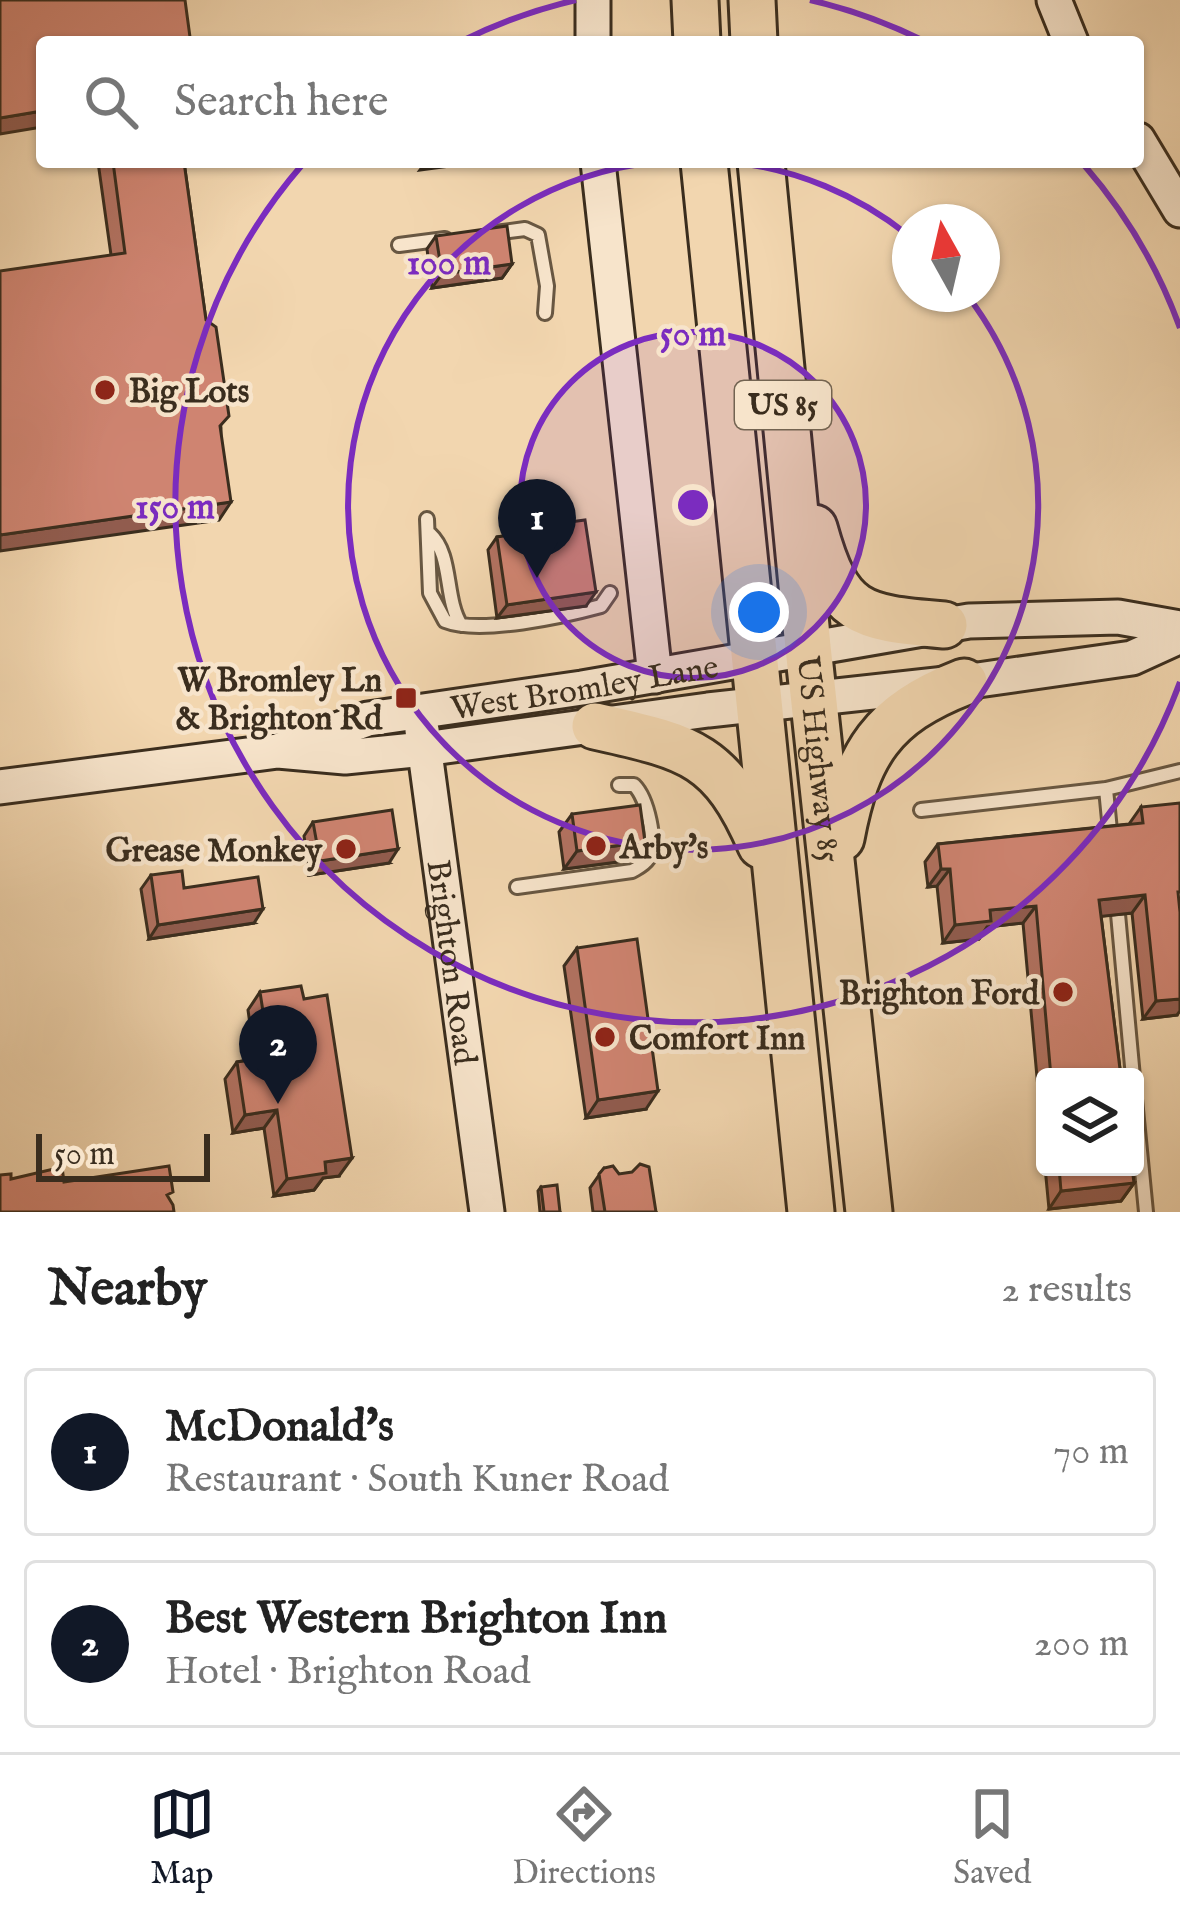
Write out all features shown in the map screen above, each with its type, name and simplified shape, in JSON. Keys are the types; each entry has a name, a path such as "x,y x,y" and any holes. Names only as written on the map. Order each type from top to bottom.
{"highway":[{"path":"695,0 697,36"},
{"path":"752,0 754,36"},
{"name":"US Highway 85","path":"705,168 812,1212"},
{"name":"US Highway 85","path":"762,168 869,1212"},
{"path":"781,379 821,554 842,596 873,616 944,625"},
{"path":"836,895 843,828 866,753 900,715 964,682"},
{"path":"595,726 680,747 717,771 746,812 777,883"}],"main road":[{"path":"593,0 593,36"},
{"path":"1054,0 1069,36"},
{"path":"1144,150 1180,210"},
{"path":"599,168 655,676"},
{"name":"West Bromley Lane","path":"0,787 278,751 345,757 595,726 754,682 808,647 944,625 1017,618 1118,617 1180,632"},
{"name":"West Bromley Lane","path":"278,751 341,726 655,676 754,682 814,700 1132,658 1180,632"},
{"name":"Brighton Road","path":"419,711 488,1212"}],"lane":[{"path":"488,234 525,229 538,235 547,286 545,313"},
{"path":"399,245 466,236"},
{"path":"427,519 430,534 442,551 449,599 461,626 588,610 602,606 610,592"},
{"path":"921,810 1106,789 1180,771"},
{"path":"518,887 632,871 643,865 651,848 644,796 634,784 619,785"},
{"path":"1106,789 1111,843"},
{"path":"1118,914 1132,1068"},
{"path":"1142,1176 1146,1212"}],"building":[{"path":"0,0 185,0 190,36 36,36 36,112 0,118"},
{"name":"Big Lots","path":"114,168 185,168 206,320 216,327 229,416 220,426 231,502 0,535 0,271 125,253"},
{"path":"507,226 512,264 442,274 436,236"},
{"path":"585,520 596,592 507,605 497,537"},
{"path":"1180,803 1180,999 1156,1001 1145,895 1099,900 1120,1068 1050,1068 1036,906 990,910 991,921 955,925 950,869 941,869 938,844 1143,823 1141,807"},
{"path":"640,805 645,842 577,851 572,814"},
{"path":"392,810 398,849 320,861 313,822"},
{"path":"182,871 184,888 258,877 263,909 158,925 151,875"},
{"name":"Comfort Inn","path":"637,939 658,1091 598,1100 577,948"},
{"path":"301,986 304,999 327,995 352,1158 325,1162 326,1173 287,1179 277,1110 245,1115 237,1062 270,1057 260,992"},
{"path":"640,1164 649,1167 656,1212 605,1212 599,1174 613,1166 619,1174 632,1172"},
{"path":"169,1166 173,1192 167,1195 174,1212 0,1212 0,1175 11,1174 11,1179 62,1167 64,1182"},
{"path":"1060,1176 1133,1176 1134,1183 1061,1191"},
{"path":"557,1185 560,1212 544,1212 541,1187"}],"place":[{"name":"Big Lots","path":"105,390"},
{"name":"McDonald's","path":"537,578"},
{"name":"W Bromley Ln & Brighton Rd","path":"406,698"},
{"name":"Arby's","path":"596,846"},
{"name":"Grease Monkey","path":"346,849"},
{"name":"Brighton Ford","path":"1063,992"},
{"name":"Comfort Inn","path":"605,1037"},
{"name":"Best Western Brighton Inn","path":"278,1104"}]}
